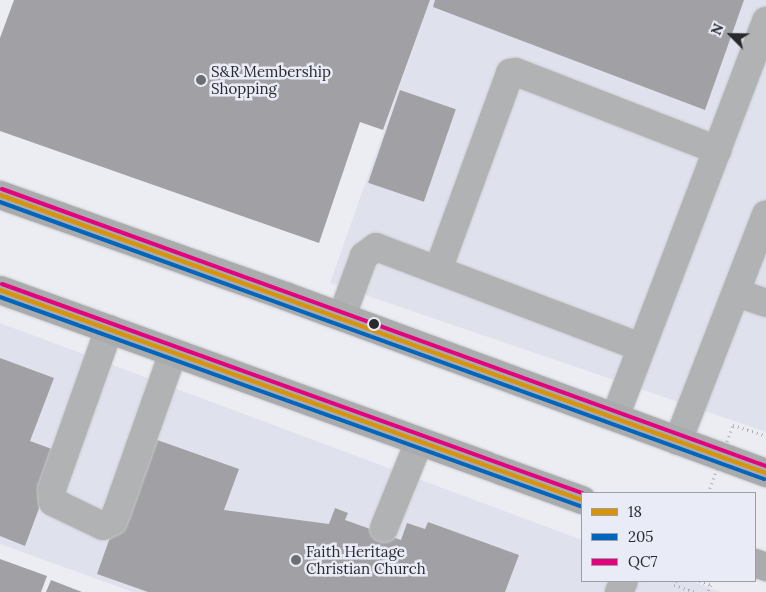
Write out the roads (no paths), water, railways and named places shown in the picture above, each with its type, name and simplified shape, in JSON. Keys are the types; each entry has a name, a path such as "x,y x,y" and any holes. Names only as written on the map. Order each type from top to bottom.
{"main road":[{"path":"0,195 342,316 766,473"},
{"path":"0,290 581,500"}],"lane":[{"path":"615,417 766,21"},
{"path":"438,270 510,73 516,72 718,150"},
{"path":"678,441 765,220"},
{"path":"342,316 364,256 369,250 376,247 641,347"},
{"path":"737,293 766,303"},
{"path":"109,330 52,489 53,502 104,526 113,522 117,512 173,353"},
{"path":"384,528 419,442"}],"place":[{"name":"S&R Membership Shopping","path":"201,80"},
{"name":"Faith Heritage Christian Church","path":"296,560"}]}
